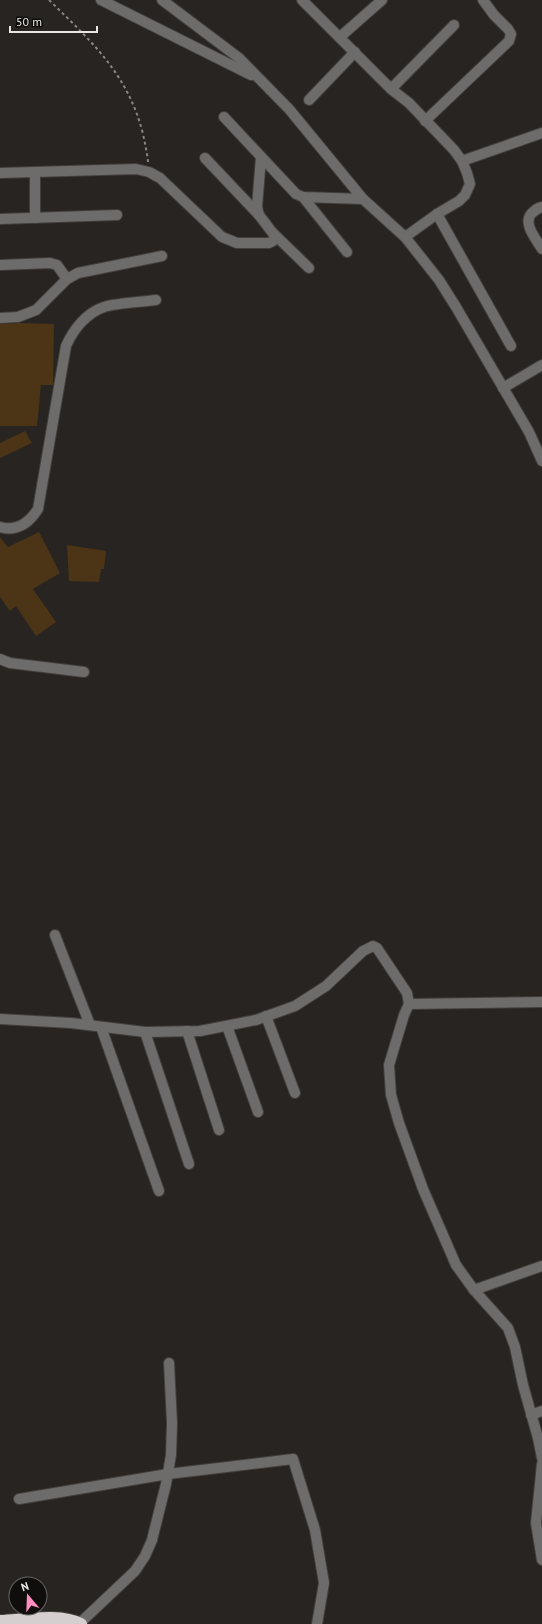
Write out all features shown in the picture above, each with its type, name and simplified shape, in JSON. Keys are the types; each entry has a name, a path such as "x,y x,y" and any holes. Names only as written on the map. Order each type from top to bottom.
{"highway":[{"path":"0,1621 51,1618 75,1621 81,1624"}],"street":[{"path":"101,0 260,80"},
{"path":"162,0 239,58 289,109 362,199 405,237 439,280 456,307 529,432 542,461"},
{"path":"303,0 391,89 409,103 454,150 462,161 470,184 465,195 459,201 436,214 405,237"},
{"path":"340,37 382,0"},
{"path":"425,121 509,41 511,34 508,29 494,16 483,0"},
{"path":"391,89 454,25"},
{"path":"309,100 355,52"},
{"path":"224,117 290,190 296,194 303,196 362,199"},
{"path":"462,161 542,133"},
{"path":"259,215 257,207 261,157"},
{"path":"205,158 274,233 309,268"},
{"path":"0,174 136,169 149,172 160,178 222,237 237,242 269,243 275,239 274,233"},
{"path":"35,172 35,218"},
{"path":"303,196 347,252"},
{"path":"542,207 537,208 528,220 530,228 542,249"},
{"path":"436,214 511,346"},
{"path":"0,219 117,215"},
{"path":"0,318 18,317 36,310 67,278 78,273 162,256"},
{"path":"0,265 50,263 57,265 67,278"},
{"path":"0,527 6,529 16,528 34,515 38,509 66,346 70,336 88,316 104,307 156,300"},
{"path":"503,388 542,365"},
{"path":"0,660 10,663 84,672"},
{"path":"55,935 90,1025"},
{"path":"0,1019 90,1025 145,1032 200,1031 256,1020 295,1006 326,986 363,951 373,946 380,951 407,993 408,1004 389,1066 392,1095 399,1123 423,1189 456,1265 474,1290 508,1328 515,1347 523,1385 542,1458"},
{"path":"408,1004 542,1002"},
{"path":"266,1016 294,1093"},
{"path":"227,1026 258,1112"},
{"path":"102,1027 158,1191"},
{"path":"187,1031 218,1130"},
{"path":"145,1032 189,1164"},
{"path":"474,1290 542,1266"},
{"path":"81,1624 135,1571 145,1556 152,1540 168,1474 171,1455 172,1423 169,1363"},
{"path":"531,1415 542,1411"},
{"path":"19,1499 168,1474 293,1459 315,1530 324,1583 317,1624"},
{"path":"542,1464 536,1523 542,1560"}],"path":[{"path":"49,0 99,50 123,82 139,119 148,155 149,172"}],"building":[{"path":"0,324 54,324 53,385 41,385 37,426 0,426"},
{"path":"25,431 32,443 0,458 0,443"},
{"path":"39,532 60,573 33,589 56,622 36,636 16,606 10,611 0,597 0,537 8,547"},
{"path":"67,545 106,551 104,569 101,569 99,582 69,581"}]}
